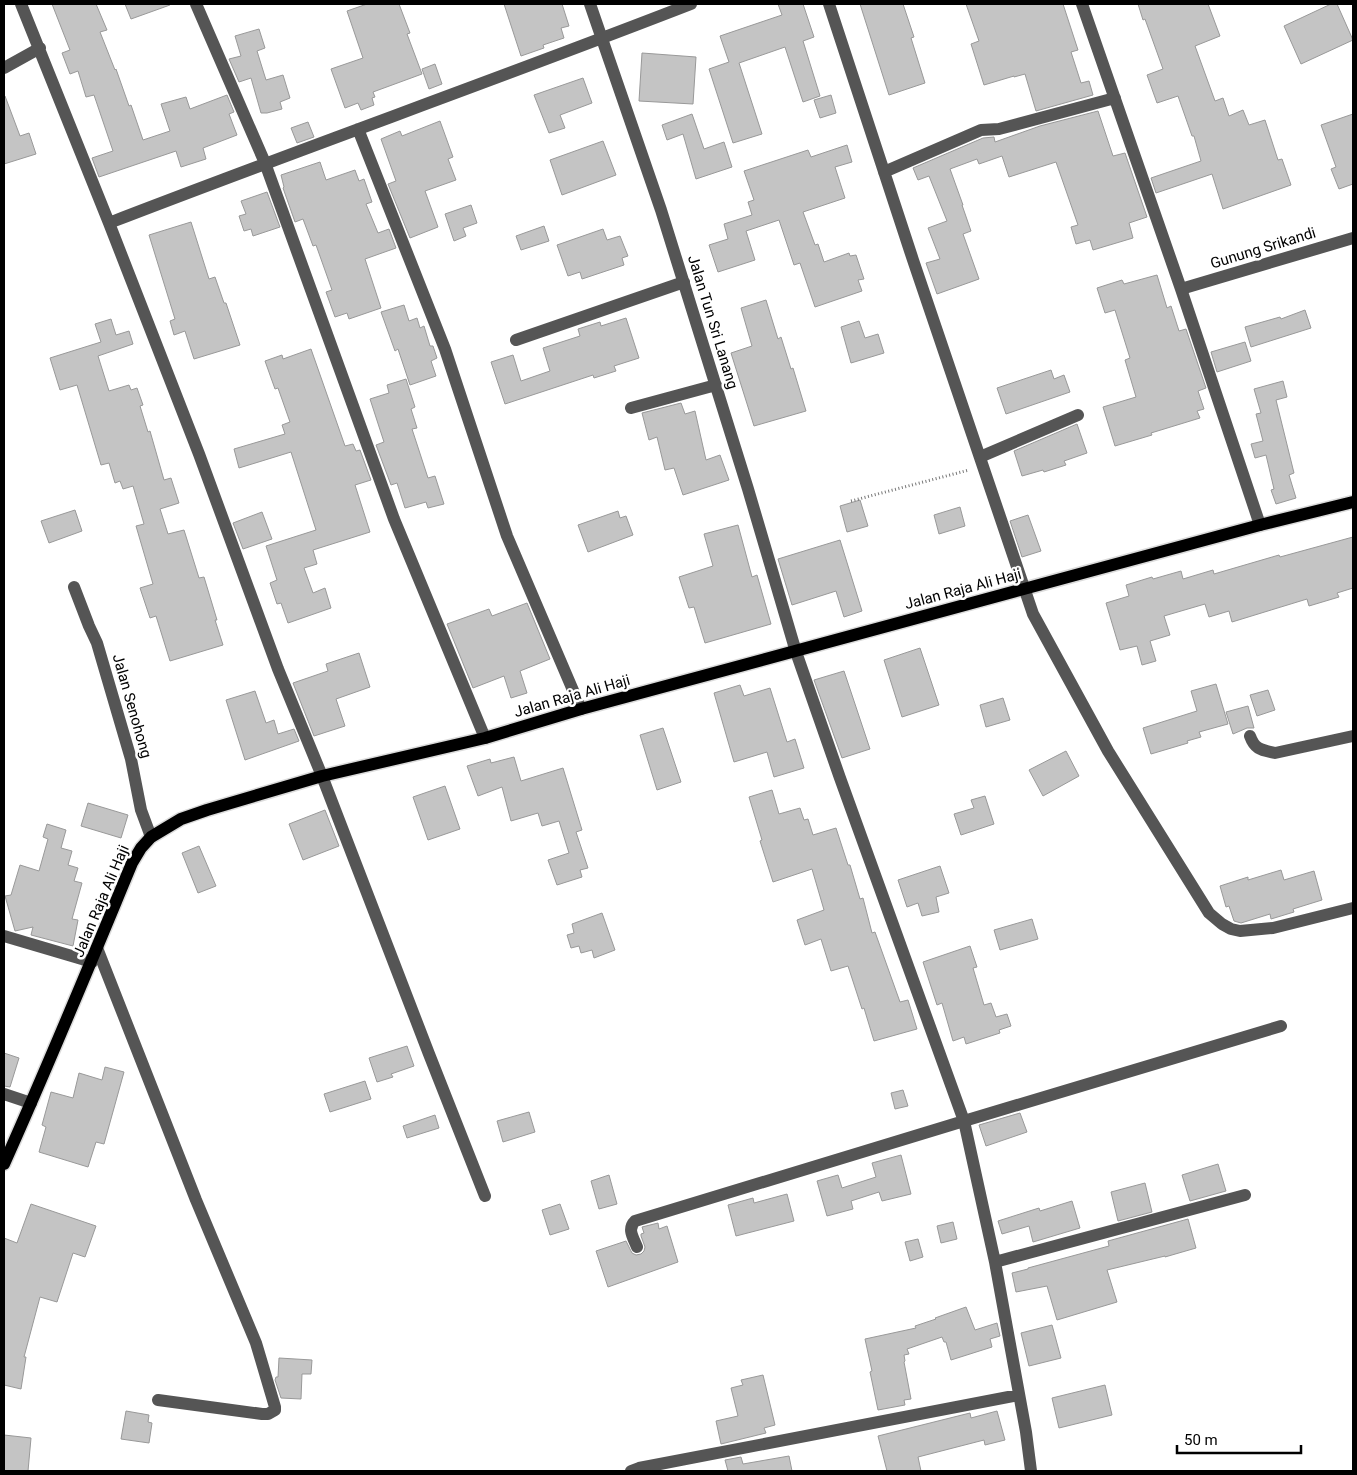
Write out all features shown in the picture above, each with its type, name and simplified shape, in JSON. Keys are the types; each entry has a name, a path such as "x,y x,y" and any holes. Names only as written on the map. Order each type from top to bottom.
{"main road":[{"name":"Jalan Raja Ali Haji","path":"4,1161 92,962 96,948 132,863 140,848 151,837 181,819 322,776 484,738 581,709 1260,525 1353,502"}],"street":[{"path":"21,4 110,223 199,454 278,669 322,776 485,1196"},
{"path":"196,4 265,163 394,519 484,738"},
{"name":"Jalan Tun Sri Lanang","path":"590,4 684,282 796,652 964,1121 995,1262 1020,1395 1031,1471"},
{"path":"110,223 691,4"},
{"path":"830,4 981,462 1020,590 1108,752 1215,919 1240,932 1273,928 1353,908"},
{"path":"1082,4 1182,289 1260,525"},
{"path":"4,68 40,48"},
{"path":"884,172 981,130 1000,129 1115,98"},
{"path":"358,130 445,349 507,536 581,709"},
{"name":"Gunung Srikandi","path":"1182,289 1353,238"},
{"path":"516,340 684,282"},
{"path":"631,408 716,385"},
{"path":"981,462 1078,415"},
{"name":"Jalan Senohong","path":"74,587 97,643 131,759 141,810 151,837"},
{"path":"1250,736 1254,745 1275,753 1353,736"},
{"path":"4,936 92,962"},
{"path":"96,948 196,1200 256,1343 275,1410 262,1414 158,1400"},
{"path":"637,1246 631,1231 635,1221 1281,1026"},
{"path":"4,1094 31,1103"},
{"path":"995,1262 1245,1195"},
{"path":"631,1471 1020,1395"}],"path":[{"path":"851,501 981,462"}],"building":[{"path":"52,4 96,4 107,30 100,32 129,106 131,105 143,140 170,131 161,104 186,97 190,109 227,95 234,112 229,114 237,135 203,148 206,159 181,167 176,151 99,177 92,158 113,151 94,95 86,97 78,71 70,74 62,53 70,50"},
{"path":"125,4 169,4 170,5 131,19"},
{"path":"367,4 399,4 410,33 407,34 422,74 373,92 375,97 372,98 374,105 361,110 358,103 345,108 331,69 363,58 347,11"},
{"path":"504,4 562,4 569,26 561,28 564,38 543,45 544,48 521,56"},
{"path":"778,4 803,4 814,37 803,41 820,96 803,102 785,47 739,63 762,134 733,143 709,69 729,62 720,36 782,15"},
{"path":"860,4 903,4 914,37 911,38 925,83 889,95"},
{"path":"966,4 1063,4 1078,50 1071,52 1081,83 1089,81 1093,95 1036,111 1025,74 984,85 971,44 979,41"},
{"path":"1138,4 1208,4 1220,36 1195,46 1215,101 1223,98 1229,116 1243,110 1249,125 1265,120 1278,160 1282,159 1291,185 1223,209 1212,174 1156,193 1151,178 1201,161 1194,136 1192,136 1178,96 1157,103 1147,75 1163,69"},
{"path":"1331,4 1337,4 1353,40 1301,64 1284,26"},
{"path":"259,29 265,48 257,51 266,80 283,75 290,98 280,102 282,109 267,113 261,113 251,78 239,82 229,59 241,56 235,36"},
{"path":"642,53 696,57 693,104 639,101"},
{"path":"435,64 442,84 429,89 422,69"},
{"path":"583,78 592,103 560,115 565,128 549,133 534,95"},
{"path":"831,95 836,113 820,118 814,100"},
{"path":"4,97 20,136 29,133 36,154 4,164"},
{"path":"1098,111 1113,156 1125,153 1147,217 1129,223 1133,238 1093,250 1090,240 1076,244 1071,227 1078,225 1056,162 1009,177 1002,156 979,164 977,159 950,169 971,231 963,234 979,279 937,294 926,263 940,259 928,228 947,221 929,176 918,180 913,168 983,138 994,137 995,142 1040,126"},
{"path":"692,114 704,149 724,142 732,167 696,179 683,134 667,140 662,125"},
{"path":"1353,114 1353,184 1339,189 1331,169 1336,167 1321,125"},
{"path":"440,121 453,157 448,159 456,180 425,191 438,227 410,238 388,184 396,181 381,139 400,131 402,136"},
{"path":"308,122 314,137 297,143 291,128"},
{"path":"603,141 616,175 562,195 550,160"},
{"path":"847,145 852,162 835,167 845,198 803,212 815,245 818,244 824,262 849,253 850,256 856,255 864,279 858,280 862,291 815,307 800,263 794,265 779,220 746,231 755,260 718,272 709,245 728,239 724,224 752,215 748,202 754,200 744,171 808,150 811,157"},
{"path":"320,162 326,180 355,170 359,181 364,179 372,202 366,204 378,233 389,229 396,248 365,259 381,308 349,319 347,313 335,317 326,292 332,290 316,245 313,246 303,219 295,222 283,188 281,175"},
{"path":"267,192 280,227 253,236 251,229 244,231 239,216 246,214 241,201"},
{"path":"471,205 477,223 463,228 466,236 454,241 445,214"},
{"path":"191,222 209,279 215,277 240,345 194,359 185,331 174,335 170,321 175,319 149,235"},
{"path":"544,226 549,241 521,250 516,236"},
{"path":"603,229 607,240 620,236 628,256 622,258 624,265 582,279 580,272 568,276 557,245"},
{"path":"1157,275 1167,308 1171,306 1179,331 1186,329 1206,388 1198,391 1204,409 1197,411 1200,418 1115,446 1103,407 1136,397 1125,360 1130,358 1115,310 1105,313 1097,288 1122,280 1124,284"},
{"path":"766,300 778,339 781,337 791,369 793,368 806,411 754,426 731,353 752,346 741,308"},
{"path":"404,305 409,321 417,318 420,328 424,326 430,346 433,346 437,358 431,361 436,376 410,385 398,349 395,351 381,312"},
{"path":"1305,310 1311,328 1251,347 1245,327 1280,317 1281,319"},
{"path":"626,318 639,358 614,366 616,371 594,378 593,375 505,404 491,362 513,355 521,381 550,371 543,348 580,336 578,329 600,322 601,326"},
{"path":"111,319 116,335 129,331 133,344 98,356 109,391 129,385 131,390 137,388 143,405 140,406 148,432 150,431 164,480 171,478 179,503 160,509 168,534 184,530 199,578 204,577 223,645 170,661 156,616 150,618 140,588 153,584 136,526 144,524 133,486 123,489 120,481 115,483 109,463 101,465 77,385 60,390 50,358 101,342 95,324"},
{"path":"859,321 865,338 878,334 884,353 851,363 841,327"},
{"path":"1245,342 1251,361 1217,372 1211,352"},
{"path":"311,349 345,446 353,444 356,451 360,450 371,480 355,485 370,532 313,550 317,564 304,568 313,593 325,588 331,608 288,623 281,603 277,604 270,583 277,580 266,546 316,530 291,452 239,468 234,449 285,434 282,425 290,422 278,388 275,389 265,361 282,355 283,359"},
{"path":"1051,370 1054,379 1064,375 1070,392 1006,414 997,388"},
{"path":"406,379 415,407 411,409 417,428 412,429 428,478 435,476 444,504 428,508 426,502 405,508 397,483 391,485 376,445 384,442 370,399 389,393 387,385"},
{"path":"1283,381 1287,397 1276,400 1294,473 1289,475 1296,498 1276,504 1271,490 1274,489 1266,455 1255,458 1251,444 1263,441 1256,414 1261,413 1254,389"},
{"path":"681,403 685,414 695,411 706,460 720,455 729,480 683,495 674,468 665,470 657,437 649,440 642,413"},
{"path":"1077,424 1087,453 1064,461 1066,465 1022,476 1014,451"},
{"path":"860,500 868,526 847,532 840,506"},
{"path":"960,507 965,526 939,534 934,515"},
{"path":"75,510 82,531 49,543 41,521"},
{"path":"618,511 620,518 626,516 633,535 588,552 578,525"},
{"path":"262,512 272,539 243,549 233,523"},
{"path":"1028,515 1041,551 1022,557 1010,521"},
{"path":"738,525 752,577 757,575 771,624 705,643 694,607 689,608 679,577 713,566 704,534"},
{"path":"1353,537 1353,588 1337,593 1339,597 1309,606 1307,599 1232,622 1229,611 1209,617 1205,604 1164,616 1170,635 1150,641 1156,661 1142,665 1137,646 1120,650 1106,603 1129,596 1126,585 1181,571 1183,579 1213,570 1214,574 1279,555 1280,557"},
{"path":"840,540 862,611 844,617 836,591 792,605 778,559"},
{"path":"527,603 550,659 520,671 527,693 511,698 504,676 473,688 447,624 489,609 492,616"},
{"path":"920,648 939,705 902,717 884,660"},
{"path":"359,653 370,687 336,699 345,726 314,736 293,683 328,671 326,664"},
{"path":"844,671 870,749 842,758 814,680"},
{"path":"1216,684 1228,724 1199,732 1201,737 1187,741 1188,743 1151,754 1143,728 1197,711 1191,691"},
{"path":"740,685 744,696 770,688 787,742 795,739 804,768 774,777 767,752 734,762 714,693"},
{"path":"1268,690 1275,710 1257,716 1250,695"},
{"path":"255,691 266,723 274,720 278,734 294,729 299,741 245,760 226,700"},
{"path":"1003,698 1010,720 986,727 980,705"},
{"path":"1248,706 1254,728 1247,728 1233,734 1226,712"},
{"path":"663,728 681,782 657,790 640,735"},
{"path":"1066,751 1079,776 1043,796 1029,770"},
{"path":"514,757 521,781 563,768 582,830 576,832 588,868 580,870 582,877 557,885 548,860 569,853 559,821 542,826 538,813 511,821 502,787 478,796 467,766 490,759 491,763"},
{"path":"445,786 460,829 428,840 413,797"},
{"path":"772,790 779,814 800,808 804,820 808,819 813,835 836,828 860,899 863,898 872,933 875,932 900,1002 908,1000 917,1029 874,1041 848,966 831,971 821,939 805,945 797,920 824,910 812,869 773,882 749,797"},
{"path":"985,796 994,824 961,835 954,814 974,808 971,800"},
{"path":"88,803 128,815 121,838 81,826"},
{"path":"325,810 339,846 303,860 289,824"},
{"path":"47,824 66,830 61,848 72,851 68,865 78,868 74,881 82,883 72,919 78,920 73,946 31,935 33,927 15,931 5,896 11,895 20,865 39,871 48,839 43,837"},
{"path":"199,846 216,886 198,893 182,853"},
{"path":"940,866 949,893 936,897 939,912 922,916 918,903 907,907 898,880"},
{"path":"1281,870 1284,880 1314,871 1322,900 1293,909 1294,912 1271,919 1270,914 1241,923 1234,921 1229,906 1226,907 1220,886 1248,877 1248,880"},
{"path":"602,913 615,950 594,958 592,950 581,953 579,946 571,948 567,935 574,933 572,924"},
{"path":"1032,919 1038,939 1000,950 994,930"},
{"path":"970,946 977,967 973,968 984,1005 991,1003 996,1017 1007,1014 1011,1026 999,1030 1000,1033 966,1044 964,1037 953,1041 942,1003 937,1005 923,962"},
{"path":"407,1046 414,1066 391,1074 393,1077 377,1082 369,1058"},
{"path":"4,1053 19,1058 10,1087 4,1086"},
{"path":"105,1067 124,1072 104,1144 96,1142 88,1167 39,1152 46,1127 42,1125 51,1092 73,1098 79,1073 102,1080"},
{"path":"365,1081 371,1099 330,1112 324,1094"},
{"path":"903,1090 908,1106 895,1109 891,1093"},
{"path":"529,1112 535,1132 503,1142 497,1121"},
{"path":"1020,1113 1027,1132 986,1146 979,1125"},
{"path":"435,1115 439,1128 407,1138 403,1126"},
{"path":"901,1155 911,1194 882,1201 879,1192 851,1201 853,1209 827,1216 817,1181 838,1175 842,1188 876,1177 872,1163"},
{"path":"1218,1164 1226,1191 1190,1201 1182,1175"},
{"path":"609,1175 617,1204 599,1209 591,1181"},
{"path":"1145,1183 1152,1212 1118,1221 1111,1192"},
{"path":"787,1194 794,1221 736,1236 728,1205 753,1198 754,1203"},
{"path":"1072,1201 1080,1228 1033,1242 1029,1226 1002,1234 998,1221 1039,1208 1040,1211"},
{"path":"31,1204 96,1226 85,1257 73,1253 57,1302 40,1297 24,1357 26,1357 21,1389 4,1385 4,1238 17,1243"},
{"path":"560,1204 569,1229 550,1235 542,1210"},
{"path":"1188,1219 1196,1248 1107,1270 1117,1302 1057,1320 1047,1286 1016,1292 1012,1273 1109,1246 1108,1241"},
{"path":"953,1222 957,1239 941,1243 937,1226"},
{"path":"658,1223 659,1229 667,1226 678,1262 608,1287 596,1251 626,1241 632,1253 636,1255 641,1254 645,1247 641,1236 644,1233 642,1227"},
{"path":"918,1239 923,1257 910,1261 905,1242"},
{"path":"966,1307 975,1330 997,1323 1000,1336 990,1339 992,1347 951,1360 946,1342 944,1342 942,1337 907,1349 909,1354 904,1355 904,1362 911,1399 904,1400 905,1405 878,1410 865,1339 916,1328 915,1326"},
{"path":"1052,1325 1061,1358 1029,1366 1021,1333"},
{"path":"279,1358 312,1360 311,1374 302,1374 301,1399 281,1398 275,1380 278,1377"},
{"path":"763,1375 775,1425 764,1428 766,1433 721,1444 716,1421 738,1416 731,1388 743,1385 741,1380"},
{"path":"1105,1385 1112,1415 1059,1428 1052,1398"},
{"path":"126,1411 149,1415 148,1422 152,1423 149,1443 121,1439"},
{"path":"997,1411 1005,1440 985,1445 984,1440 918,1457 921,1471 887,1471 878,1436 970,1413 971,1418"},
{"path":"4,1435 31,1438 28,1471 4,1471"},
{"path":"789,1456 792,1471 728,1471 725,1460 741,1457 743,1464"}]}
